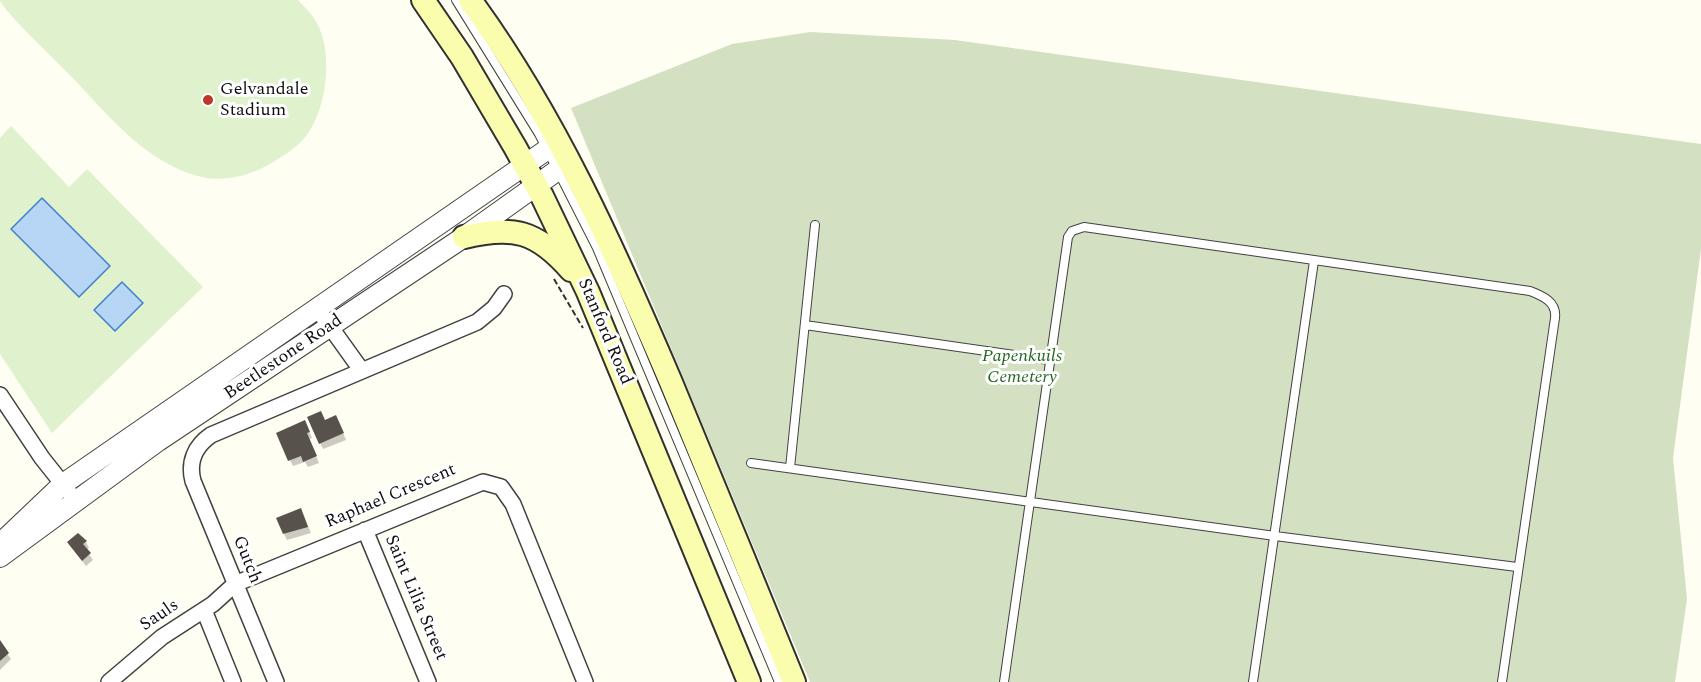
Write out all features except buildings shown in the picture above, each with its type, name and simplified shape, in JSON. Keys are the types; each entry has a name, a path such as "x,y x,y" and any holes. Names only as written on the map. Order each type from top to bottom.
{"main road":[{"name":"Stanford Road","path":"423,0 462,57 624,273 794,682"},
{"name":"Stanford Road","path":"470,0 507,52 588,292 748,682"},
{"path":"464,237 511,230 532,237 558,256 588,292"}],"street":[{"name":"Beetlestone Road","path":"0,556 158,441 464,237 545,165"},
{"name":"Beetlestone Road","path":"0,544 63,484 316,307 545,165"},
{"name":"Beetlestone Road","path":"195,451 211,435 477,322 494,308 504,294"},
{"path":"316,307 362,371"},
{"path":"0,395 42,458 76,501"},
{"name":"Gutch","path":"195,451 190,467 193,481 276,682"},
{"name":"Raphael Crescent","path":"235,585 483,482 501,487 513,504 585,682"},
{"name":"Saint Lilia Street","path":"365,530 428,682"},
{"name":"Sauls","path":"109,682 162,637 224,596 235,585"},
{"path":"204,610 233,682"}],"lane":[{"path":"456,0 519,101 545,165 570,192 624,305 780,682"},
{"path":"790,468 815,225"},
{"path":"1004,682 1068,237 1077,228 1530,291 1552,304 1555,318 1502,682"},
{"path":"1253,682 1314,261"},
{"path":"805,325 1049,360"},
{"path":"752,463 1275,536 1517,567"}],"path":[{"path":"550,271 586,335"}],"green space":[{"name":"Gelvandale Stadium","path":"0,0 298,0 313,17 324,43 326,74 321,104 310,130 302,141 268,165 234,177 216,179 198,176 161,160 128,135 21,26"},
{"name":"Papenkuils Cemetery","path":"810,32 955,40 1701,144 1701,249 1673,458 1687,599 1675,682 810,682 571,108 732,44"},
{"path":"11,126 69,187 87,169 203,287 52,433 0,354 0,138"}],"water":[{"path":"42,198 110,266 79,297 11,229"},
{"path":"122,282 143,303 115,331 94,310"}],"place":[{"name":"Gelvandale Stadium","path":"208,100"}]}
